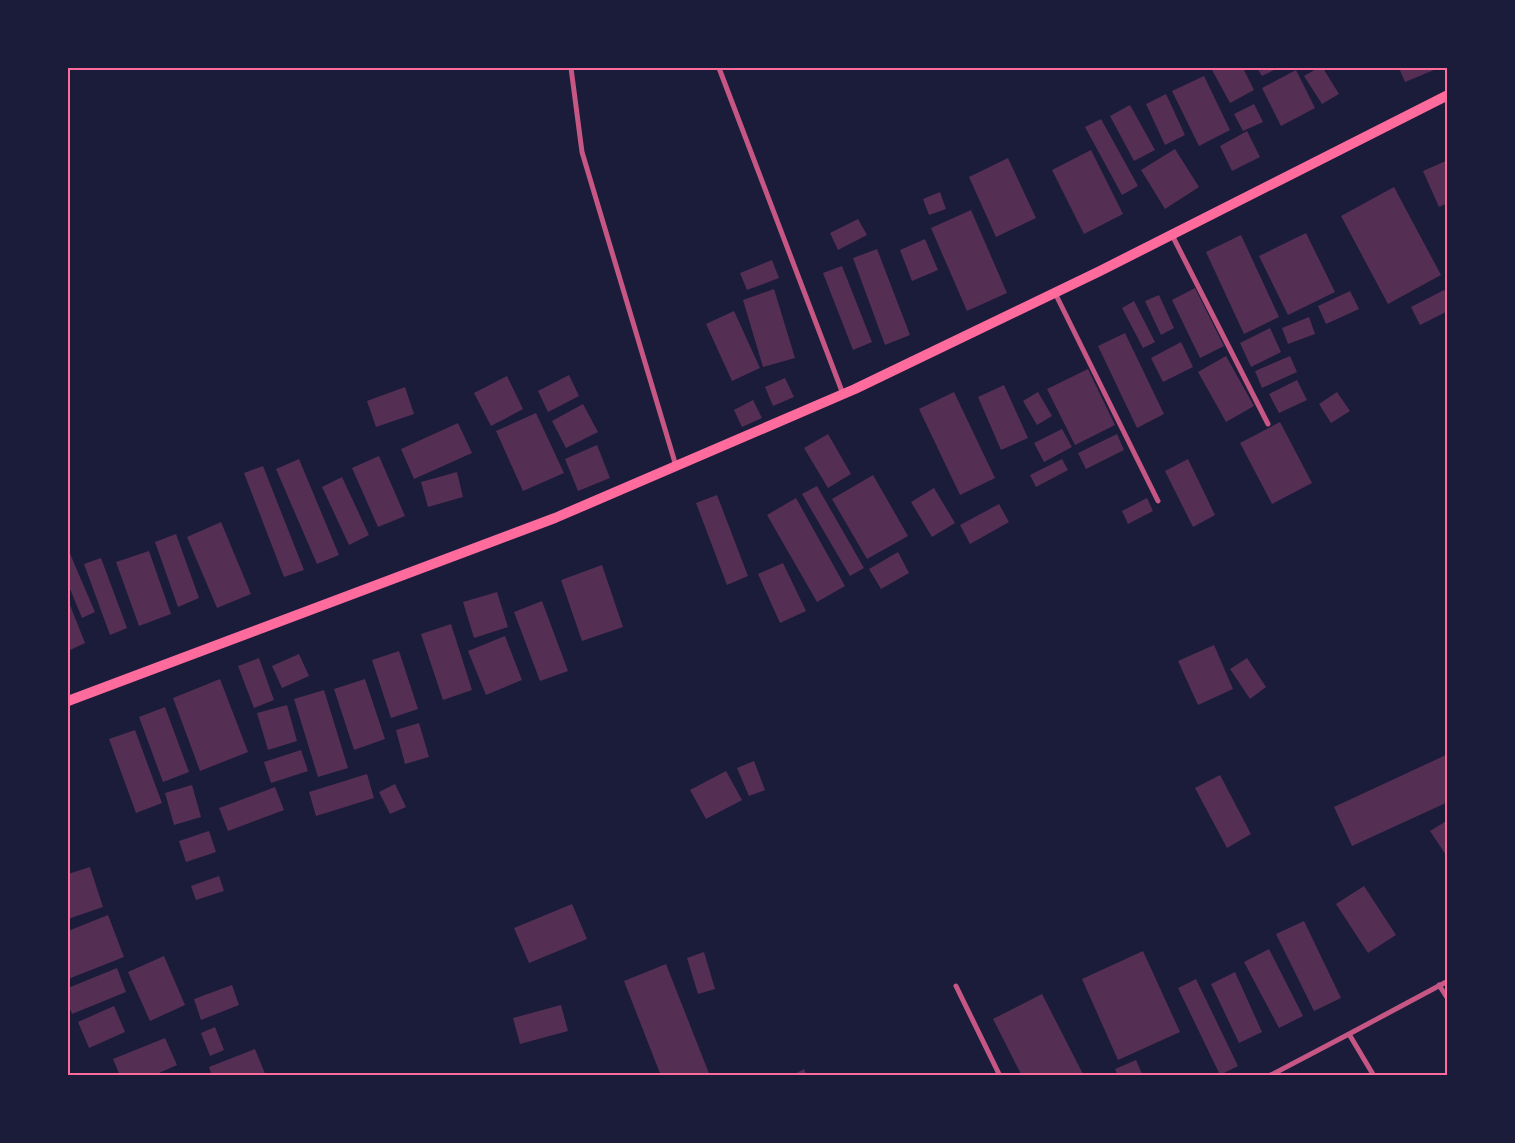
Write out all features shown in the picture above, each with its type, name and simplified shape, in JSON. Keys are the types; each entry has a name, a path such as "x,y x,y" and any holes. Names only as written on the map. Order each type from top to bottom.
{"main road":[{"path":"68,701 555,518 843,394 1055,293 1448,95"}],"street":[{"path":"571,68 582,152 676,466"},
{"path":"719,68 843,394"},
{"path":"1172,235 1268,424"},
{"path":"1055,293 1158,501"},
{"path":"1269,1076 1448,981"},
{"path":"956,986 1000,1076"},
{"path":"1439,986 1448,999"},
{"path":"1349,1034 1374,1076"}],"building":[{"path":"1211,68 1243,68 1254,90 1230,103"},
{"path":"1257,68 1278,68 1262,76"},
{"path":"1318,68 1323,68 1339,94 1322,104 1304,76"},
{"path":"1399,68 1433,68 1434,70 1405,82"},
{"path":"1296,70 1315,108 1281,126 1262,88"},
{"path":"1204,76 1230,130 1199,146 1172,91"},
{"path":"1166,94 1185,135 1165,145 1146,104"},
{"path":"1254,104 1263,122 1243,131 1234,114"},
{"path":"1130,105 1155,150 1134,161 1110,116"},
{"path":"1101,119 1138,186 1122,195 1085,127"},
{"path":"1247,131 1260,157 1232,171 1220,146"},
{"path":"1175,149 1199,187 1165,209 1141,170"},
{"path":"1091,150 1123,214 1084,234 1052,170"},
{"path":"1008,158 1036,218 996,237 969,177"},
{"path":"1448,160 1448,203 1439,207 1423,171"},
{"path":"1394,187 1441,275 1388,304 1341,216"},
{"path":"940,192 946,209 929,215 923,199"},
{"path":"971,210 1007,293 967,311 931,228"},
{"path":"858,219 867,235 838,250 830,233"},
{"path":"1306,233 1335,292 1288,315 1259,256"},
{"path":"1241,235 1279,317 1244,334 1206,252"},
{"path":"925,239 938,270 912,281 900,250"},
{"path":"877,249 910,335 885,345 853,258"},
{"path":"772,260 779,278 747,290 740,273"},
{"path":"842,266 872,342 853,350 823,273"},
{"path":"1195,288 1224,346 1200,358 1172,300"},
{"path":"774,289 795,358 763,367 743,300"},
{"path":"1444,290 1448,296 1448,311 1420,325 1411,307"},
{"path":"1350,291 1359,309 1326,324 1318,306"},
{"path":"1159,295 1174,328 1161,335 1145,301"},
{"path":"1134,301 1155,342 1143,348 1122,308"},
{"path":"734,311 760,368 732,381 706,324"},
{"path":"1309,317 1315,334 1288,344 1282,328"},
{"path":"1270,328 1281,352 1251,367 1240,343"},
{"path":"1125,333 1164,414 1137,428 1098,346"},
{"path":"1181,342 1193,367 1163,382 1151,358"},
{"path":"1226,356 1254,406 1226,422 1198,372"},
{"path":"1290,356 1297,372 1262,388 1255,371"},
{"path":"1088,369 1115,425 1075,445 1047,389"},
{"path":"569,375 579,396 548,412 538,391"},
{"path":"507,376 523,409 491,426 474,393"},
{"path":"785,378 794,397 773,406 765,387"},
{"path":"1297,380 1307,400 1279,413 1269,394"},
{"path":"1004,385 1028,438 1001,450 978,397"},
{"path":"405,387 414,414 376,427 367,401"},
{"path":"954,392 995,478 960,495 919,409"},
{"path":"1038,392 1052,416 1037,425 1023,401"},
{"path":"1337,392 1350,411 1331,423 1319,404"},
{"path":"753,400 762,418 742,427 734,410"},
{"path":"583,404 598,432 566,448 552,421"},
{"path":"536,413 564,473 523,491 496,431"},
{"path":"1280,422 1312,483 1272,504 1240,443"},
{"path":"458,423 472,453 414,479 401,449"},
{"path":"1062,429 1072,447 1044,462 1034,443"},
{"path":"828,434 851,474 828,488 804,448"},
{"path":"1117,434 1124,450 1086,469 1078,453"},
{"path":"597,445 610,478 578,491 565,459"},
{"path":"379,456 405,516 378,527 352,468"},
{"path":"299,459 339,555 317,564 276,469"},
{"path":"1062,459 1068,470 1036,487 1030,475"},
{"path":"1188,459 1215,515 1193,527 1165,471"},
{"path":"263,466 304,570 284,577 244,473"},
{"path":"457,472 463,497 428,507 421,482"},
{"path":"873,475 908,536 867,559 832,499"},
{"path":"342,477 369,535 349,545 322,487"},
{"path":"817,486 864,568 850,576 802,494"},
{"path":"934,488 955,523 932,537 911,502"},
{"path":"717,495 748,576 727,585 696,503"},
{"path":"796,498 845,586 817,602 767,515"},
{"path":"1147,498 1153,511 1128,524 1122,511"},
{"path":"999,504 1009,522 970,544 960,525"},
{"path":"221,522 251,594 217,608 187,537"},
{"path":"176,534 199,598 178,607 155,542"},
{"path":"68,549 95,612 82,618 68,584"},
{"path":"149,551 171,614 139,626 116,562"},
{"path":"898,552 909,573 881,589 869,569"},
{"path":"101,558 127,628 110,635 84,564"},
{"path":"783,563 806,611 780,623 758,574"},
{"path":"602,565 623,627 582,641 561,580"},
{"path":"497,592 508,627 474,638 463,602"},
{"path":"68,600 85,643 68,651"},
{"path":"542,601 568,671 540,681 514,612"},
{"path":"451,624 472,690 443,700 421,634"},
{"path":"505,636 522,680 486,695 468,651"},
{"path":"1214,645 1233,689 1198,705 1178,661"},
{"path":"399,651 418,709 391,718 372,660"},
{"path":"299,654 309,676 282,688 272,666"},
{"path":"259,658 274,700 254,708 238,666"},
{"path":"1247,658 1266,687 1250,699 1230,669"},
{"path":"220,679 248,752 200,771 173,698"},
{"path":"365,679 385,739 354,750 334,689"},
{"path":"324,690 348,768 318,777 294,699"},
{"path":"287,705 297,741 268,750 257,713"},
{"path":"165,707 189,772 163,782 139,717"},
{"path":"419,723 429,757 405,764 396,730"},
{"path":"135,730 162,803 136,813 109,739"},
{"path":"301,750 308,771 271,783 264,762"},
{"path":"1448,754 1448,802 1352,846 1334,807"},
{"path":"754,761 765,790 749,796 737,768"},
{"path":"726,771 742,800 706,819 690,790"},
{"path":"367,774 374,798 316,816 309,792"},
{"path":"1220,775 1251,834 1227,848 1195,788"},
{"path":"395,784 406,807 390,814 379,792"},
{"path":"192,785 201,817 174,825 165,793"},
{"path":"275,787 284,810 228,831 219,808"},
{"path":"1448,820 1448,858 1430,831"},
{"path":"209,831 216,852 186,862 179,841"},
{"path":"90,867 103,907 68,919 68,874"},
{"path":"219,876 224,891 196,900 191,886"},
{"path":"1364,886 1396,935 1368,953 1336,904"},
{"path":"572,904 587,939 529,963 514,928"},
{"path":"108,915 124,957 68,979 68,931"},
{"path":"1304,921 1341,998 1314,1011 1276,934"},
{"path":"1269,949 1303,1016 1279,1028 1244,962"},
{"path":"1143,951 1180,1032 1118,1060 1082,979"},
{"path":"704,952 715,989 698,994 687,958"},
{"path":"164,956 185,1005 150,1021 128,972"},
{"path":"666,964 710,1076 661,1076 624,981"},
{"path":"117,968 126,992 72,1014 68,1004 68,988"},
{"path":"1235,972 1262,1032 1239,1043 1211,984"},
{"path":"1196,979 1238,1066 1220,1075 1178,988"},
{"path":"232,985 239,1005 201,1020 194,999"},
{"path":"1042,994 1084,1076 1022,1076 993,1019"},
{"path":"561,1005 568,1031 520,1044 513,1018"},
{"path":"114,1006 125,1032 89,1048 78,1022"},
{"path":"215,1027 224,1050 210,1056 201,1033"},
{"path":"165,1038 177,1065 152,1076 120,1076 113,1059"},
{"path":"255,1049 266,1076 212,1076 209,1067"},
{"path":"1136,1060 1143,1076 1118,1076 1115,1069"},
{"path":"804,1069 807,1076 791,1076"}]}
